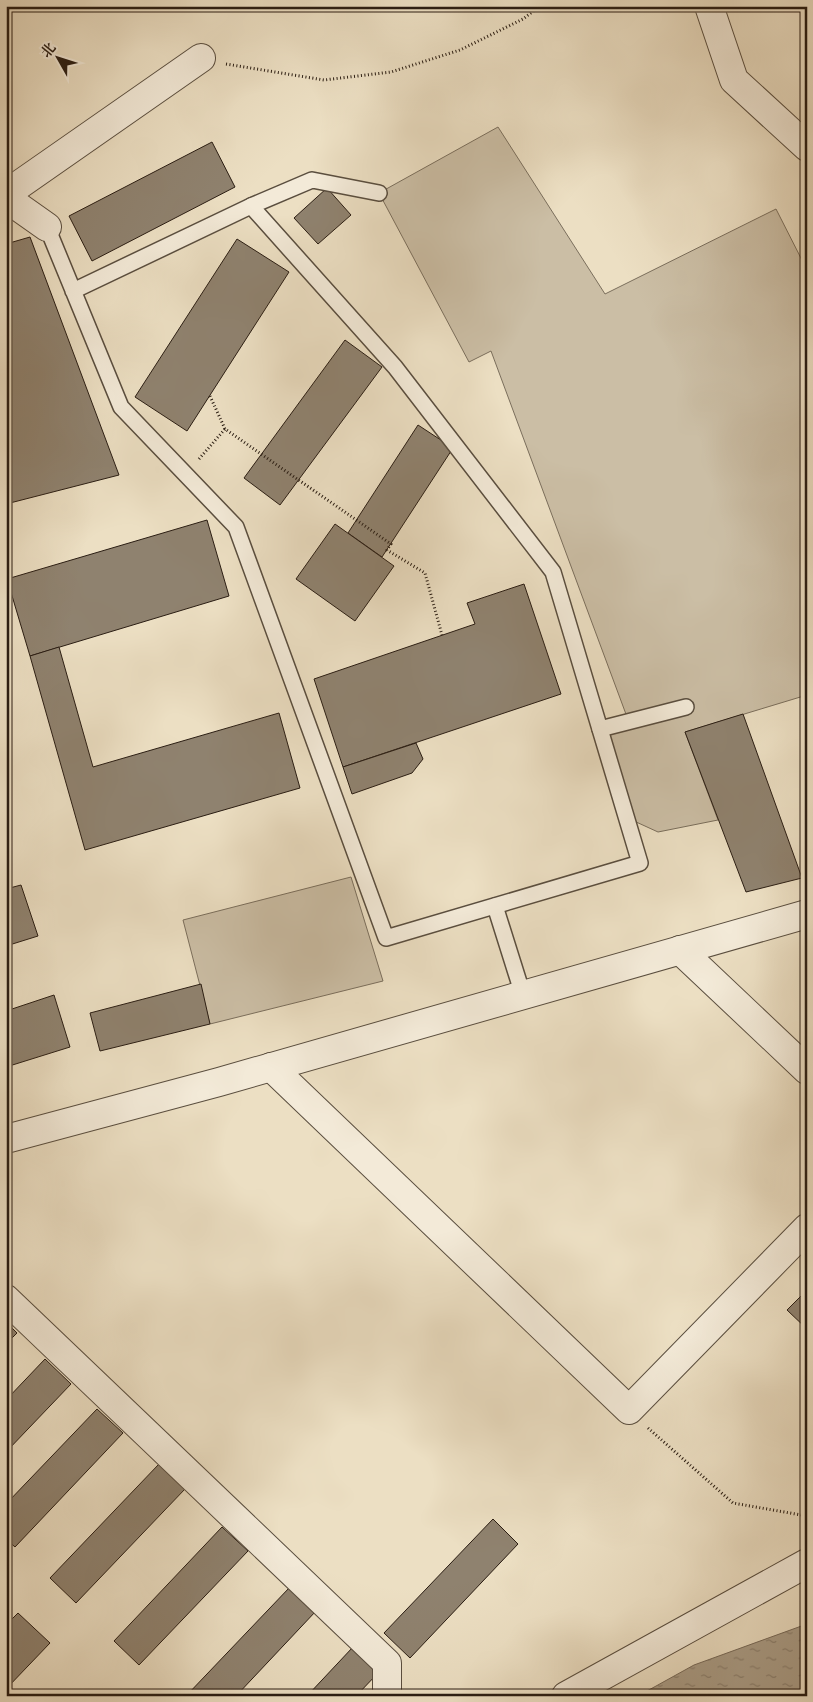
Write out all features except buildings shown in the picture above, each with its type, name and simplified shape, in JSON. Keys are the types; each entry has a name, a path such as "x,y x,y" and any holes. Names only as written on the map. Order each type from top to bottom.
{"street":[{"path":"709,6 734,80 807,147"},
{"path":"6,194 201,58"},
{"path":"6,198 47,227"},
{"path":"6,1139 271,1067 807,914"},
{"path":"680,950 807,1070"},
{"path":"271,1067 629,1410 807,1228"},
{"path":"6,1299 387,1664 387,1696"},
{"path":"566,1696 807,1563"}],"lane":[{"path":"73,291 251,206 312,180 379,193"},
{"path":"47,227 120,407 236,527 386,938 640,863 553,572 395,367 251,206"},
{"path":"600,729 686,707"},
{"path":"495,906 523,995"}],"path":[{"path":"201,58 248,70 324,80 391,72 460,50 523,19 540,6"},
{"path":"210,396 225,429 391,544 387,550 426,573 442,635"},
{"path":"186,475 225,429"},
{"path":"629,1410 733,1502 807,1516"}],"shaded area":[{"path":"498,127 605,294 776,209 807,270 807,695 685,732 718,820 658,832 634,821 607,733 630,725 491,351 469,362 379,193"},
{"path":"351,877 383,981 210,1024 183,920"}],"water":[{"path":"807,1624 807,1696 638,1696 694,1665"}]}
